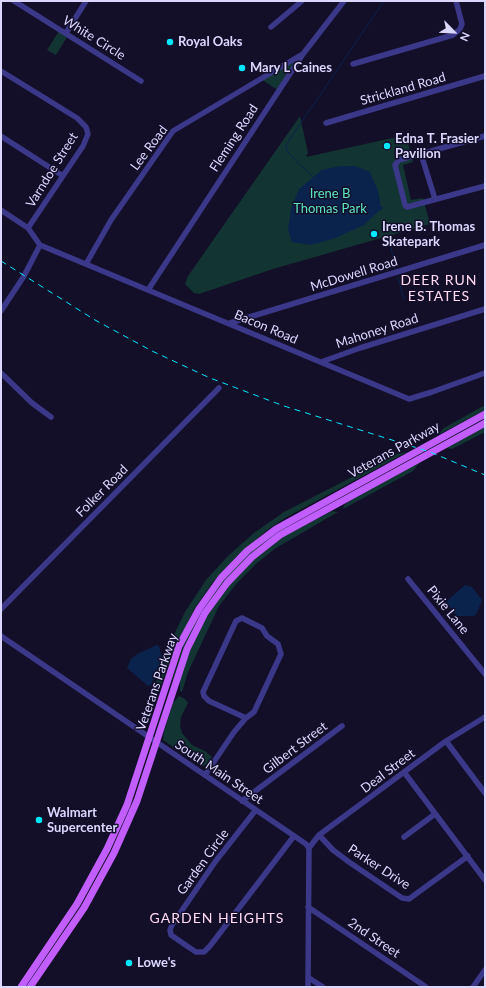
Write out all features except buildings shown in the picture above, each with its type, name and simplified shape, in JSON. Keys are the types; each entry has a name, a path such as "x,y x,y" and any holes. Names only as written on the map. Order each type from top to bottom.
{"main road":[{"name":"Veterans Parkway","path":"21,987 69,917 94,875 127,805 150,739 172,667 184,636 206,598 238,560 261,540 283,525 485,414"},
{"name":"Veterans Parkway","path":"30,987 74,923 108,866 137,801 157,743 181,664 195,630 215,598 243,565 270,542 300,523 485,423"}],"street":[{"name":"White Circle","path":"14,1 24,4 66,34 141,81"},
{"path":"66,34 86,1"},
{"path":"271,27 302,1"},
{"name":"Fleming Road","path":"148,290 303,54 344,1"},
{"path":"353,64 453,35 460,29 462,24 456,1"},
{"name":"Lee Road","path":"86,264 111,220 173,131 303,54"},
{"name":"Varndoe Street","path":"1,71 77,118 86,127 88,134 83,146 28,228"},
{"name":"Strickland Road","path":"326,123 485,76"},
{"path":"1,136 63,176"},
{"path":"485,136 400,160 395,164 405,205 409,206 485,186"},
{"path":"420,154 434,199"},
{"path":"1,210 28,228 40,245 2,307"},
{"name":"Bacon Road","path":"40,245 409,399 485,373"},
{"name":"McDowell Road","path":"230,323 485,245"},
{"name":"Mahoney Road","path":"321,362 485,308"},
{"path":"1,373 32,403 51,417"},
{"name":"Folker Road","path":"1,609 219,388"},
{"name":"Pixie Lane","path":"408,579 485,674"},
{"path":"204,775 234,732 246,718 254,712 281,654 278,644 267,636 262,628 245,619 239,619 236,621 203,692 204,696 209,700 246,718"},
{"name":"South Main Street","path":"1,636 306,844 308,848"},
{"name":"Deal Street","path":"308,848 319,835 446,741 485,716"},
{"name":"Gilbert Street","path":"242,801 342,726"},
{"path":"446,741 485,793"},
{"path":"404,772 485,880"},
{"name":"Garden Circle","path":"255,810 172,925 170,930 171,934 184,944 196,952 204,952 294,836"},
{"path":"404,837 435,814"},
{"name":"Parker Drive","path":"319,835 333,850 349,862 402,898 409,899 468,856"},
{"path":"308,848 308,987"},
{"name":"2nd Street","path":"308,907 426,987"},
{"path":"473,987 485,970"},
{"path":"309,978 323,987"}],"green space":[{"path":"59,31 67,37 56,55 47,50"},
{"path":"298,58 279,91 261,79"},
{"name":"Irene B Thomas Park","path":"300,116 308,153 306,157 406,135 413,162 403,165 411,200 423,198 430,224 273,269 199,294 194,293 185,284 188,276"},
{"path":"485,405 485,410 438,435 444,428"},
{"path":"485,426 485,432 452,449 445,448"},
{"path":"407,452 285,518 267,530 237,556 213,582 194,609 170,661 158,694 155,697 150,697 164,663 168,647 185,612 206,580 228,556 254,533 284,512 397,454"},
{"path":"420,462 413,471 343,509 344,505 351,500"},
{"path":"332,511 338,512 276,548 257,563 237,583 219,606 188,672 182,692 180,691 180,677 185,661 202,624 223,592 254,559 284,536"},
{"path":"298,520 260,546 221,585 206,606 182,653 172,680 185,640 211,594 244,557 270,536"},
{"path":"179,696 185,699 188,703 181,717 180,726 182,733 192,745 205,751 212,757 206,765 202,766 198,764 163,740 173,703"}],"water":[{"path":"340,166 355,166 370,172 378,191 381,207 383,207 382,210 380,210 364,225 333,239 310,245 292,242 288,230 291,209 299,189 322,170"},
{"path":"465,585 472,587 482,600 476,615 457,616 446,602"},
{"path":"157,645 159,646 162,658 151,685 148,686 127,668 131,659 137,654"}],"waterway":[{"path":"315,179 287,151 286,145 384,1"},
{"path":"386,241 391,247 395,269"},
{"path":"398,277 404,300"}],"railway":[{"path":"1,261 95,320 152,351 210,378 284,406 430,452 485,475"}],"place":[{"name":"Royal Oaks","path":"170,42"},
{"name":"Mary L Caines","path":"242,68"},
{"name":"Edna T. Frasier Pavilion","path":"387,146"},
{"name":"Irene B. Thomas Skatepark","path":"374,234"},
{"name":"Walmart Supercenter","path":"39,820"},
{"name":"Lowe's","path":"129,963"}],"district":[{"name":"DEER RUN ESTATES","path":"439,288"},
{"name":"GARDEN HEIGHTS","path":"217,918"}]}
